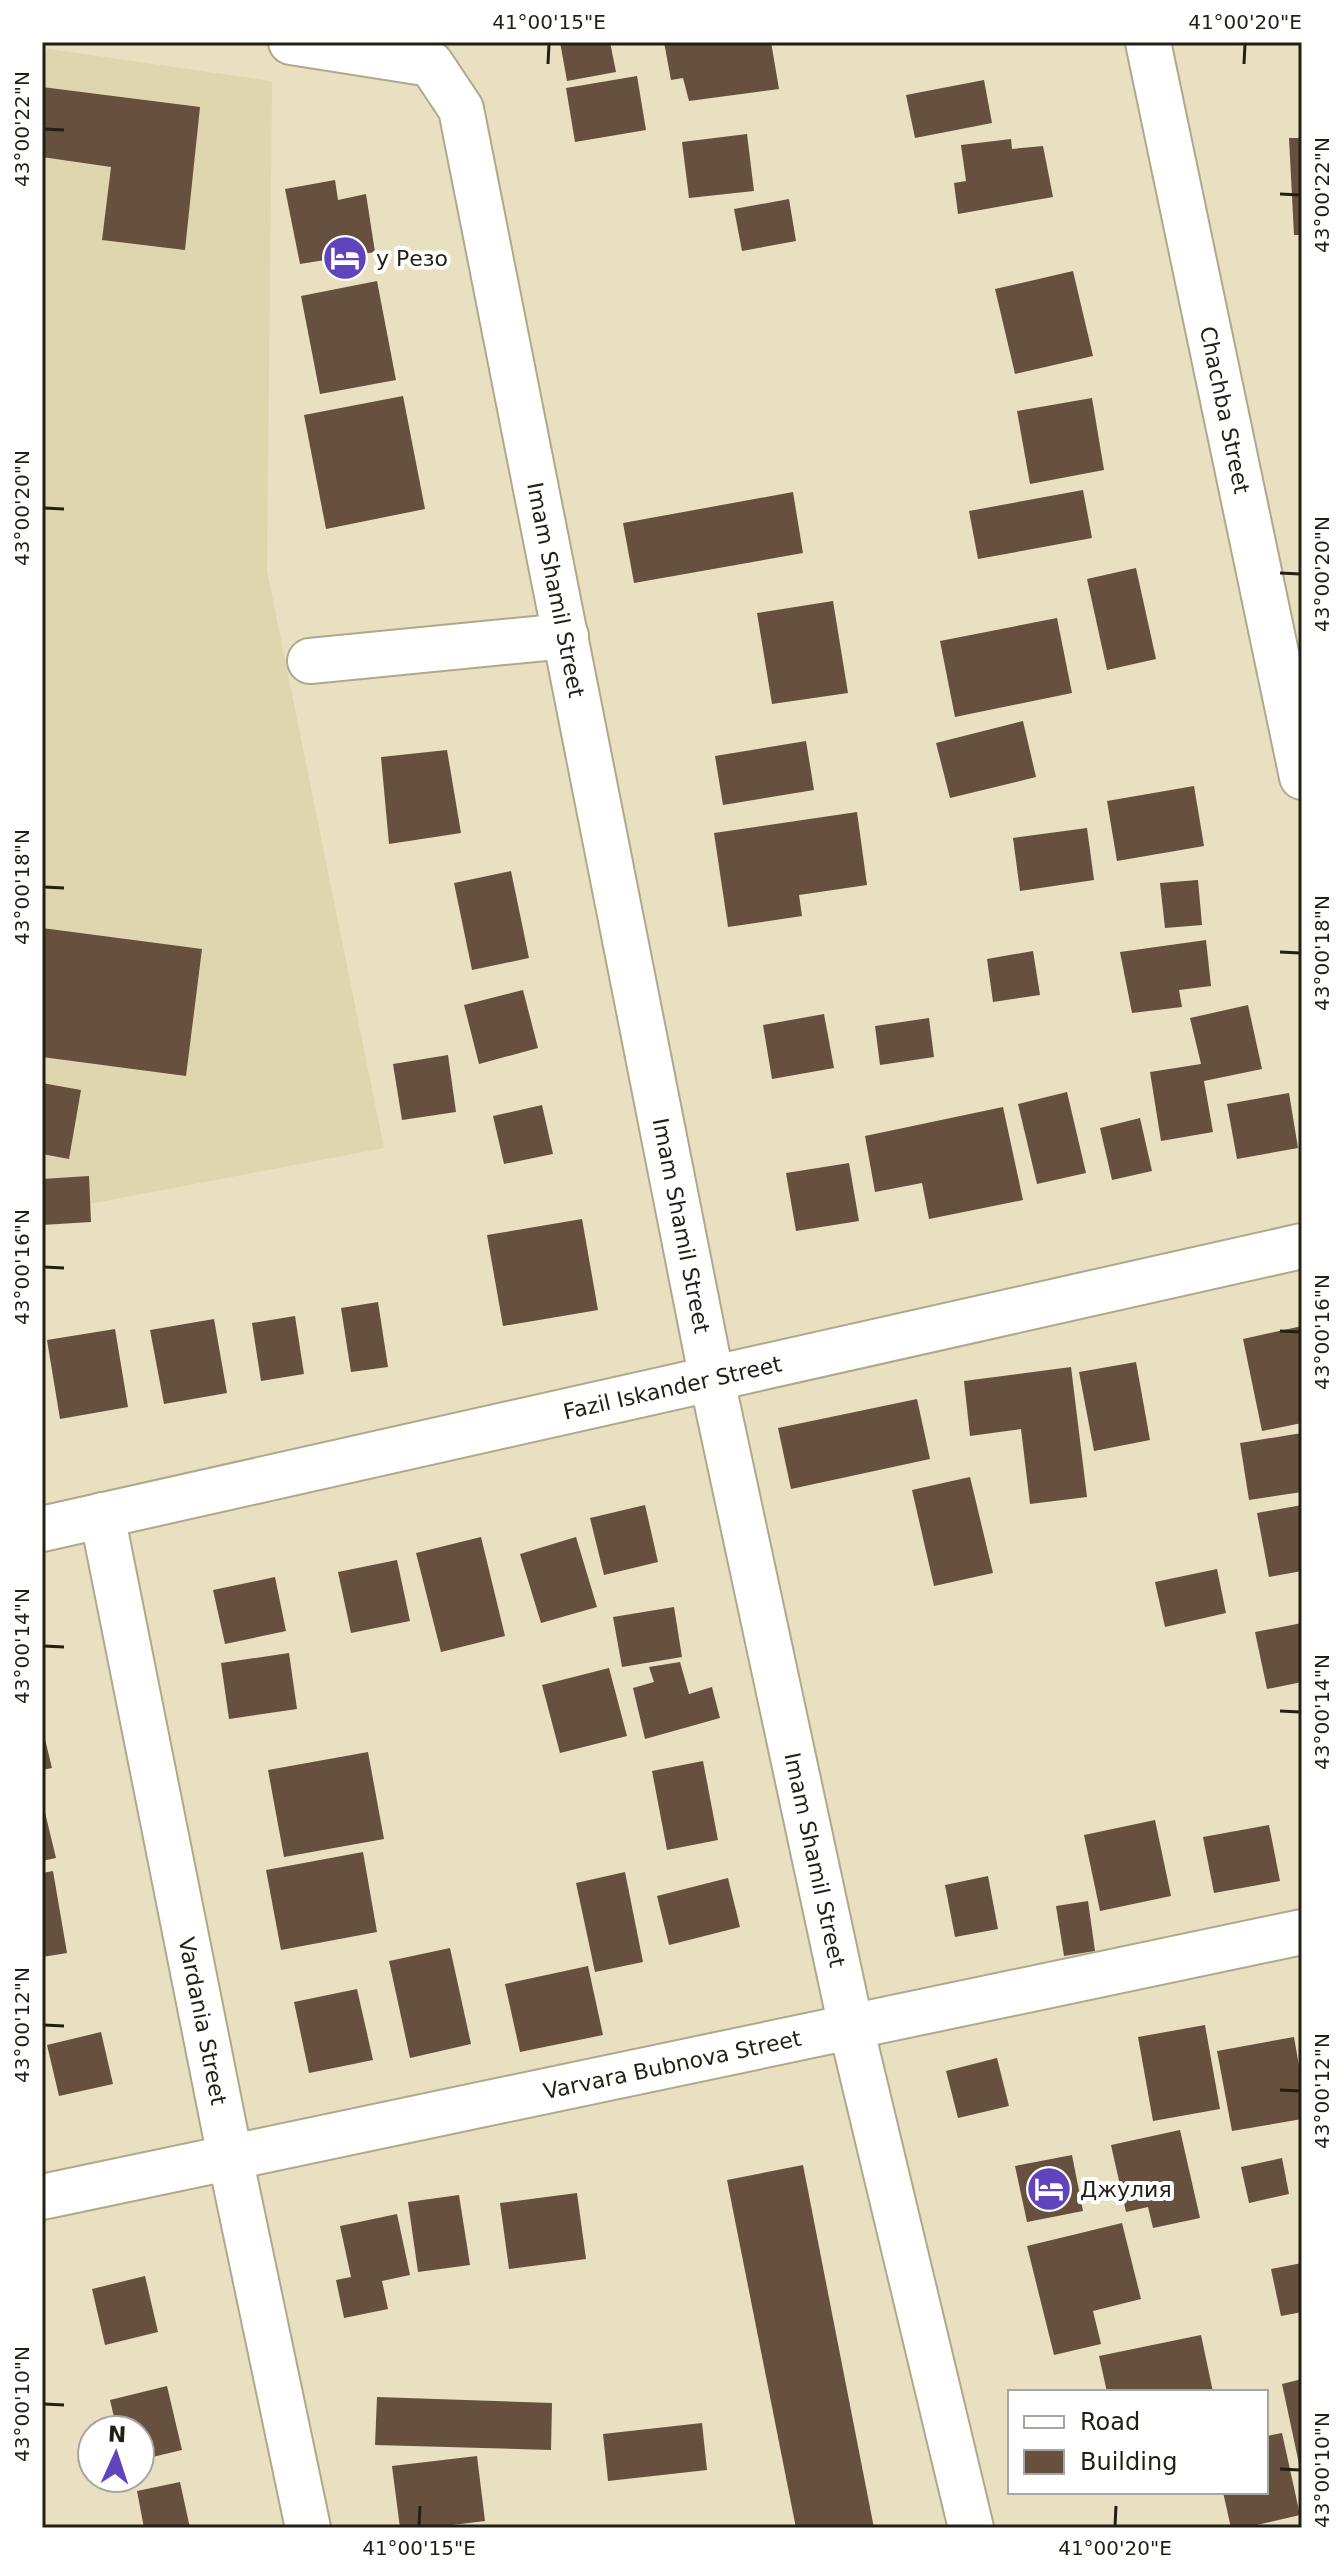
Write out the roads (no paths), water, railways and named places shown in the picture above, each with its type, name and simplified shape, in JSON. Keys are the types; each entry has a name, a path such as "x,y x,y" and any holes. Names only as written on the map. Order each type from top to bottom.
{"street":[{"name":"Imam Shamil Street","path":"291,42 431,64 461,109 712,1380 851,2027 971,2528"},
{"name":"Chachba Street","path":"1148,42 1302,777"},
{"path":"310,661 566,636"},
{"name":"Fazil Iskander Street","path":"42,1529 1302,1246"},
{"name":"Vardania Street","path":"102,1515 230,2157 308,2528"},
{"name":"Varvara Bubnova Street","path":"42,2197 1302,1932"}],"place":[{"name":"у Резо","path":"345,258"},
{"name":"Джулия","path":"1049,2189"}]}
